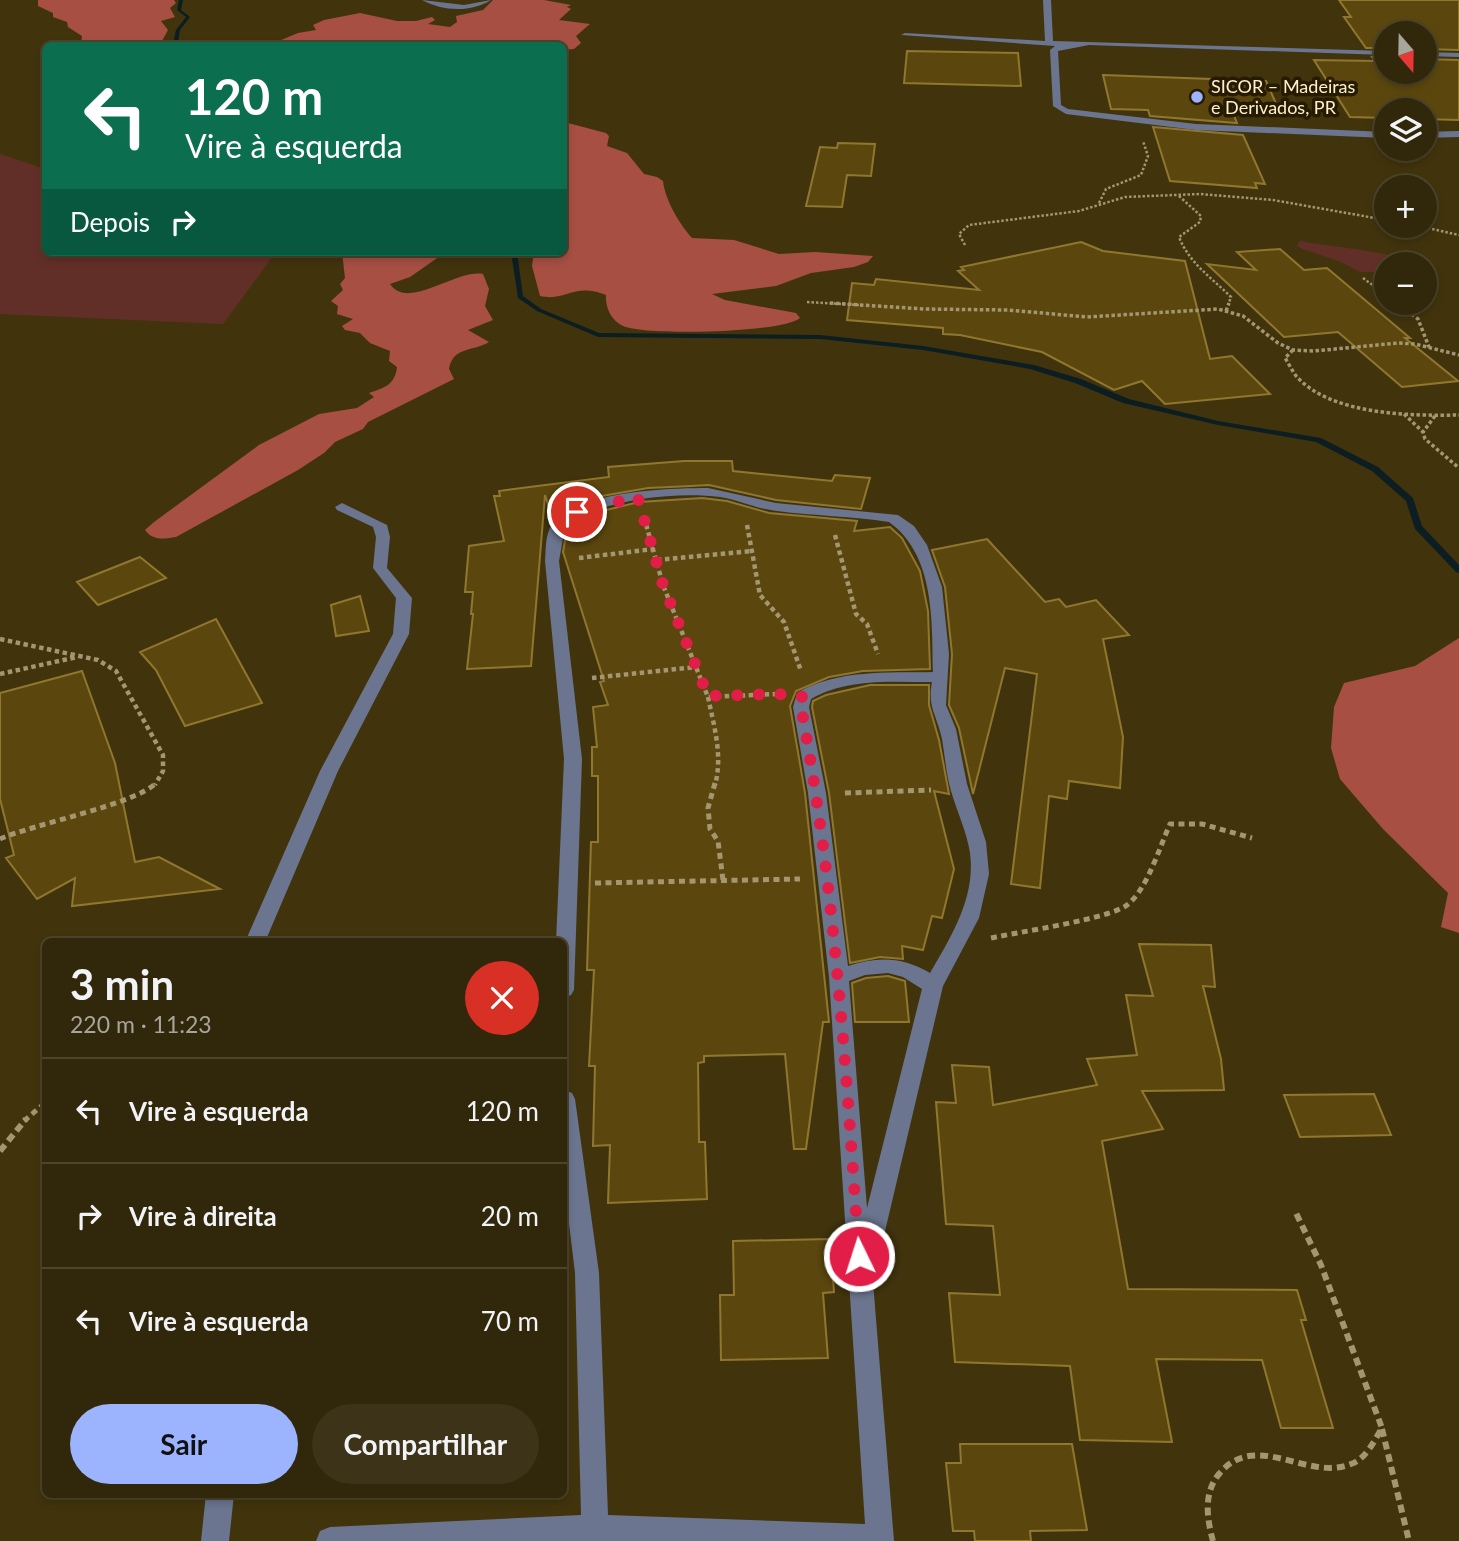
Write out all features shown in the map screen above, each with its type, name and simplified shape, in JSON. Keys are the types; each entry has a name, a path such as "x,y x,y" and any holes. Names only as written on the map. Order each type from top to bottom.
{"street":[{"path":"426,0 458,8 479,5 486,0"},
{"path":"1047,0 1049,42"},
{"path":"905,36 1069,44 1374,53"},
{"path":"1069,44 1054,50 1057,106 1066,111 1153,123 1243,130 1374,135"},
{"path":"1437,54 1459,55"},
{"path":"1437,135 1459,134"},
{"path":"566,938 573,759 552,561 556,530 568,516 590,507 638,498 709,492 778,508 893,518 905,523 914,533 935,591 940,626 941,677 938,704 948,729 960,790 981,858 976,896 957,943 933,986 861,1283"},
{"path":"257,938 329,771 401,634 404,598 380,568 383,537 380,525 342,507"},
{"path":"330,1541 595,1528 880,1539 839,977 829,878 801,707 808,693 845,681 941,677"},
{"path":"839,977 862,966 885,965 905,969 933,986"},
{"path":"567,1122 587,1273 595,1528"},
{"path":"215,1541 220,1498"}],"path":[{"path":"1099,204 1106,189 1141,175 1148,156 1143,140 1153,123"},
{"path":"965,245 959,234 969,225 1079,211 1125,197 1200,194 1272,200 1374,218"},
{"path":"1177,195 1201,215 1200,222 1179,237 1180,241 1189,257 1231,297 1226,311"},
{"path":"1437,230 1459,235"},
{"path":"1363,278 1374,286"},
{"path":"807,302 924,309 1008,310 1087,317 1201,309 1226,311 1254,321 1278,342 1293,350 1314,351 1398,343 1459,355"},
{"path":"1413,315 1418,319 1429,348"},
{"path":"1293,350 1285,358 1290,370 1297,380 1310,389 1359,406 1404,414 1459,415"},
{"path":"1404,414 1423,432 1425,439 1459,468"},
{"path":"1423,432 1435,416"},
{"path":"638,498 663,585 708,696 717,740 719,771 708,808 710,829 718,841 723,880"},
{"path":"708,696 808,693 784,622 760,595 742,500"},
{"path":"846,513 835,532 856,614 867,624 887,679"},
{"path":"552,561 654,549"},
{"path":"657,560 752,551"},
{"path":"0,639 98,660 116,671 163,755 163,771 154,786 133,797 26,828 0,839"},
{"path":"0,674 81,656"},
{"path":"565,681 695,667"},
{"path":"817,793 960,790"},
{"path":"957,943 994,938 1105,914 1127,905 1142,886 1170,824 1191,820 1252,838"},
{"path":"569,883 829,878"},
{"path":"0,1151 21,1123 42,1105"},
{"path":"1296,1213 1315,1246 1364,1389 1382,1429 1409,1541"},
{"path":"1213,1541 1208,1521 1208,1490 1225,1464 1257,1454 1293,1458 1321,1466 1350,1465 1370,1449 1382,1429"}],"shaded area":[{"path":"38,0 174,0 176,3 170,8 175,17 161,21 168,30 163,42 81,42 82,36 68,27 67,22 53,17 53,13 38,6"},
{"path":"493,0 544,0 571,5 567,7 571,9 559,20 590,24 576,36 581,43 574,49 567,50 567,42 276,42 298,33 316,30 313,25 324,20 360,13 397,21 416,21 432,17 435,20 428,24 450,27 457,22 456,16 483,10"},
{"path":"567,123 606,133 609,136 607,146 627,153 644,174 663,181 674,212 692,238 734,240 779,254 815,252 873,256 868,262 854,267 811,273 776,286 712,294 725,300 796,313 800,318 788,323 742,330 684,332 623,326 612,317 606,295 595,292 578,291 557,297 540,296 532,266 533,256 567,256"},
{"path":"0,154 42,168 42,256 273,256 223,324 0,314"},
{"path":"1300,241 1374,252 1374,272 1360,272 1297,245"},
{"path":"342,256 440,256 410,277 390,284 398,291 408,293 460,277 483,274 489,289 485,306 493,320 468,330 489,342 455,356 449,369 454,379 368,422 363,429 335,442 324,453 298,470 176,537 163,539 152,536 145,530 154,522 259,445 319,414 357,408 374,397 369,393 384,387 394,378 397,367 389,361 390,351 370,343 360,333 345,330 342,326 353,319 337,314 338,306 331,301 343,290 340,284 345,278"},
{"path":"1459,638 1459,933 1441,927 1448,893 1383,829 1340,779 1331,748 1334,707 1344,683 1415,666"}],"building":[{"path":"1339,0 1459,0 1459,50 1437,49 1437,21 1374,21 1374,48 1366,48 1344,17 1351,17"},
{"path":"907,51 1018,53 1021,86 904,83"},
{"path":"1437,59 1459,60 1459,120 1437,119 1437,98 1374,98 1374,118 1350,117 1314,60 1374,61 1374,84 1437,84"},
{"path":"1103,75 1266,81 1281,115 1233,113 1237,123 1150,116 1148,110 1111,109"},
{"path":"1153,127 1243,135 1265,184 1255,183 1257,188 1170,181"},
{"path":"838,143 875,144 871,176 847,175 842,207 806,206 820,147 837,148"},
{"path":"1081,242 1103,251 1185,261 1210,359 1232,356 1270,394 1165,404 1142,381 1114,390 1042,352 943,334 943,328 847,320 852,283 874,285 876,279 979,290 958,271 964,270 961,267"},
{"path":"1280,249 1304,270 1327,268 1374,308 1374,315 1383,315 1410,338 1405,338 1458,381 1402,387 1338,332 1284,337 1207,264 1256,270 1237,252"},
{"path":"684,461 732,461 733,471 832,481 835,475 870,478 861,509 776,500 709,485 648,488 602,496 580,502 553,519 545,495 531,666 467,669 473,614 473,592 465,592 469,546 504,541 494,496 500,496 499,491 609,477 608,467"},
{"path":"702,498 727,501 769,513 857,521 854,531 890,527 902,538 920,571 928,611 930,669 863,671 829,677 796,691 790,706 805,793 829,1022 823,1022 806,1149 794,1149 785,1054 704,1056 704,1062 698,1063 699,1142 705,1142 707,1199 608,1203 610,1145 593,1146 595,1066 589,1066 594,970 587,970 591,842 598,842 598,776 592,776 592,747 597,747 593,707 608,705 600,682 604,681 563,552 567,529 598,512 639,502"},
{"path":"987,539 1045,602 1059,599 1066,607 1096,600 1129,635 1103,639 1123,737 1120,788 1069,781 1067,799 1049,796 1040,888 1011,884 1037,674 1005,668 973,794 959,728 949,705 952,654 945,587 932,550"},
{"path":"140,557 166,578 98,605 77,582"},
{"path":"360,596 369,631 336,636 331,605"},
{"path":"216,619 262,703 185,726 156,670 140,652"},
{"path":"82,671 115,763 135,862 159,857 220,889 72,906 75,878 37,899 6,858 14,855 0,799 0,693"},
{"path":"870,685 929,685 929,705 949,794 934,791 954,869 942,918 932,916 923,950 902,946 903,959 880,957 850,963 829,793 812,707 813,701 826,695"},
{"path":"1139,944 1211,945 1215,987 1203,986 1221,1059 1224,1090 1142,1091 1163,1129 1102,1141 1128,1289 1297,1290 1306,1320 1301,1320 1333,1428 1281,1428 1262,1360 1156,1359 1172,1442 1080,1440 1070,1366 955,1362 949,1293 1000,1295 993,1226 946,1224 936,1102 956,1103 952,1065 989,1067 993,1105 1097,1085 1087,1059 1137,1055 1126,995 1153,996"},
{"path":"888,976 905,981 909,1022 855,1022 852,983 866,978"},
{"path":"1374,1094 1391,1135 1300,1137 1284,1095"},
{"path":"830,1239 834,1292 823,1293 828,1358 721,1360 720,1295 734,1295 733,1241"},
{"path":"960,1444 1072,1444 1087,1530 1030,1531 1031,1541 975,1541 974,1531 953,1531 946,1463 961,1463"}],"waterway":[{"path":"175,42 178,30 188,17 179,10 181,0"},
{"path":"515,256 520,297 539,310 598,335 820,337 923,348 1031,367 1078,381 1126,401 1218,423 1318,440 1375,469 1410,500 1418,527 1459,570"}],"place":[{"name":"SICOR – Madeiras e Derivados, PR","path":"1197,97"}],"route":[{"path":"577,512 638,498 663,585 708,696 779,694 803,697 801,707 829,878 839,977 859,1256"}]}
